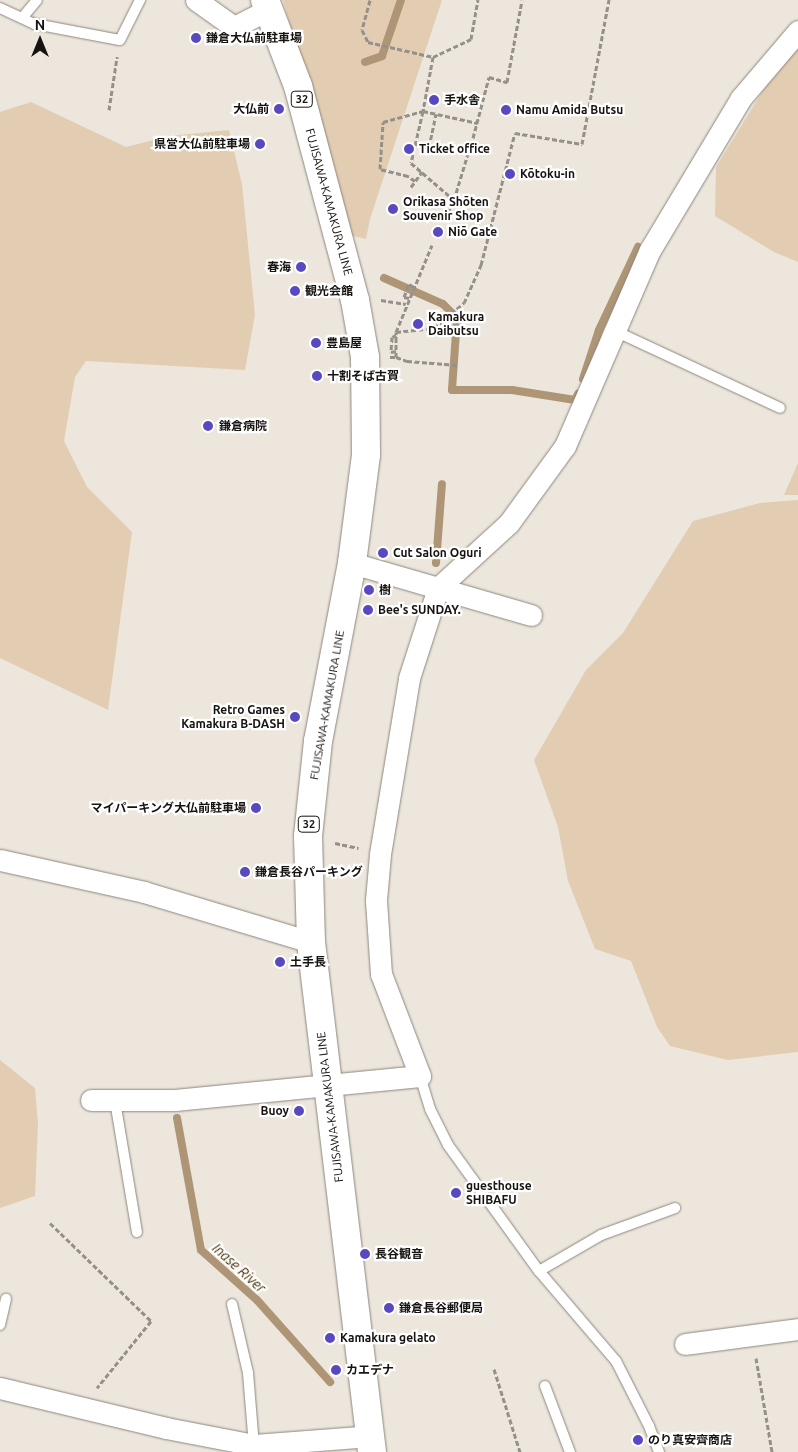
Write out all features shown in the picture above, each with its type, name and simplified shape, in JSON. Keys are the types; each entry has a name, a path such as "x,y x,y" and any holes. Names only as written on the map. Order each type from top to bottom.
{"main road":[{"name":"FUJISAWA-KAMAKURA LINE","path":"267,4 298,86 355,300 364,357 366,456 352,563 318,741 308,836 311,942 371,1444"}],"street":[{"path":"196,0 234,27 267,4"},
{"path":"91,1100 175,1100 420,1076 381,974 376,900 380,854 409,678 438,588 509,523 565,446 650,250 741,98 798,31"},
{"path":"352,563 531,615"},
{"path":"0,860 144,892 311,942"},
{"path":"685,1344 798,1329"},
{"path":"0,1388 83,1406 254,1449 371,1444"}],"lane":[{"path":"22,18 37,0"},
{"path":"0,8 35,24 120,40 140,0"},
{"path":"615,331 780,408"},
{"path":"420,1076 430,1109 448,1145 539,1271 616,1362 650,1426 659,1452"},
{"path":"115,1101 137,1232"},
{"path":"539,1271 602,1235 674,1208"},
{"path":"0,1325 6,1299"},
{"path":"232,1304 248,1373 254,1449"},
{"path":"546,1386 570,1452"}],"path":[{"path":"370,0 362,30 368,42 433,57 471,40 478,0"},
{"path":"473,138 489,77 507,82 522,0"},
{"path":"432,245 409,296 396,333 396,352 391,352 392,337 396,333 434,328 458,309 471,291 481,265 515,133 582,144 609,0"},
{"path":"109,110 120,40"},
{"path":"433,57 412,163 454,200"},
{"path":"415,181 408,176 380,169 383,122 423,111 478,123"},
{"path":"416,144 429,147 436,114"},
{"path":"444,220 454,200 469,150"},
{"path":"411,187 422,172"},
{"path":"409,296 404,297 409,284 414,286"},
{"path":"396,357 407,361 458,365"},
{"path":"308,836 380,854"},
{"path":"50,1224 151,1321 83,1406"},
{"path":"752,1335 772,1452"},
{"path":"494,1369 520,1452"}],"shaded area":[{"path":"283,0 442,0 370,219 366,239 349,235"},
{"path":"798,46 798,262 774,252 715,216 716,167 769,81"},
{"path":"31,102 126,147 169,136 229,130 242,184 255,315 245,370 86,361 75,377 64,441 87,487 132,532 108,710 0,658 0,112"},
{"path":"798,463 798,495 784,495"},
{"path":"798,500 798,1052 728,1060 670,1046 657,1027 631,961 595,949 568,881 558,827 534,760 586,670 623,633 693,521 760,503"},
{"path":"0,1060 35,1088 38,1124 35,1196 0,1208"}],"waterway":[{"path":"365,62 382,56 401,0"},
{"path":"583,379 599,330 638,247"},
{"path":"384,278 443,304 457,318 452,390 512,390 575,400 578,394"},
{"path":"436,563 442,484"},
{"name":"Inase River","path":"177,1118 201,1250 257,1300 330,1382"}],"place":[{"name":"鎌倉大仏前駐車場","path":"196,38"},
{"name":"手水舎","path":"434,100"},
{"name":"大仏前","path":"279,109"},
{"name":"Namu Amida Butsu","path":"506,110"},
{"name":"県営大仏前駐車場","path":"260,144"},
{"name":"Ticket office","path":"409,149"},
{"name":"Kōtoku-in","path":"510,174"},
{"name":"Orikasa Shōten Souvenir Shop","path":"393,209"},
{"name":"Niō Gate","path":"438,232"},
{"name":"春海","path":"301,267"},
{"name":"観光会館","path":"295,291"},
{"name":"Kamakura Daibutsu","path":"418,324"},
{"name":"豊島屋","path":"316,343"},
{"name":"十割そば古賀","path":"317,376"},
{"name":"鎌倉病院","path":"208,426"},
{"name":"Cut Salon Oguri","path":"383,553"},
{"name":"樹","path":"369,590"},
{"name":"Bee's SUNDAY.","path":"368,610"},
{"name":"Retro Games Kamakura B-DASH","path":"295,717"},
{"name":"マイパーキング大仏前駐車場","path":"256,808"},
{"name":"鎌倉長谷パーキング","path":"245,872"},
{"name":"土手長","path":"280,962"},
{"name":"Buoy","path":"299,1111"},
{"name":"guesthouse SHIBAFU","path":"456,1193"},
{"name":"長谷観音","path":"365,1254"},
{"name":"鎌倉長谷郵便局","path":"389,1308"},
{"name":"Kamakura gelato","path":"330,1338"},
{"name":"カエデナ","path":"336,1370"},
{"name":"のり真安齊商店","path":"638,1440"}]}
